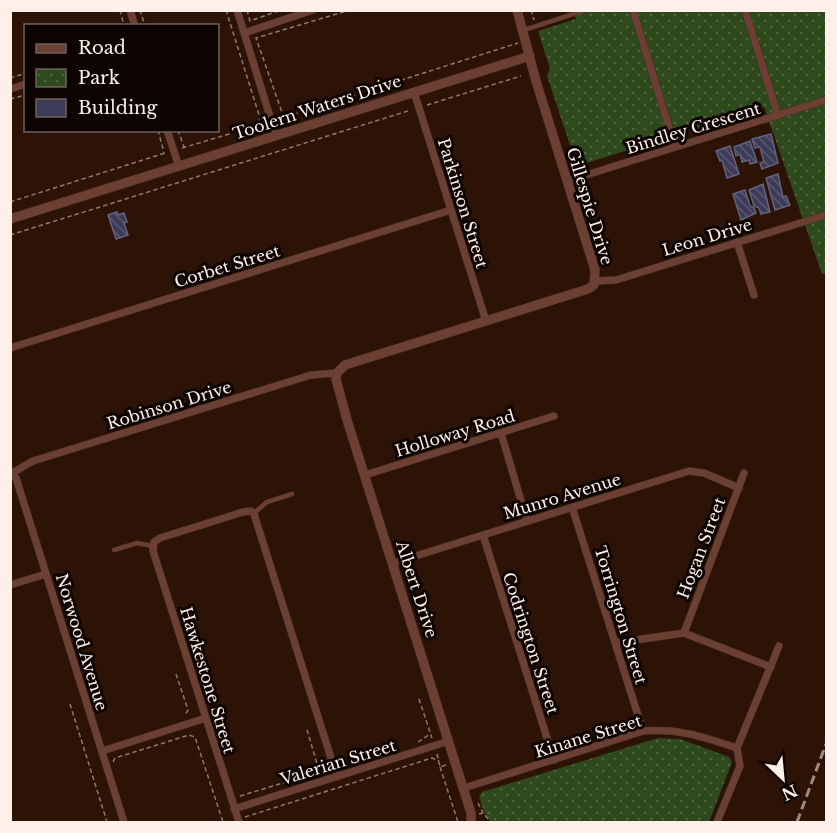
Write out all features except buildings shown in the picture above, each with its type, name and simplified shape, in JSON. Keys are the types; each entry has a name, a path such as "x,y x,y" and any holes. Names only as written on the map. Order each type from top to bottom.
{"street":[{"path":"237,10 276,136"},
{"path":"244,33 313,10"},
{"name":"Gillespie Drive","path":"337,373 345,365 588,289 596,281 595,270 517,10"},
{"path":"633,10 675,147"},
{"path":"745,10 778,116"},
{"name":"Toolern Waters Drive","path":"10,219 530,56"},
{"name":"Parkinson Street","path":"414,92 486,321"},
{"name":"Bindley Crescent","path":"567,181 826,100"},
{"path":"168,132 179,166"},
{"name":"Corbet Street","path":"10,348 451,210"},
{"name":"Leon Drive","path":"596,281 616,280 826,215"},
{"path":"737,242 754,295"},
{"name":"Robinson Drive","path":"11,473 33,461 311,375 337,373"},
{"name":"Albert Drive","path":"337,373 337,384 464,788 471,818 479,822"},
{"name":"Holloway Road","path":"365,475 554,416"},
{"path":"501,433 527,521"},
{"name":"Munro Avenue","path":"393,563 689,471 704,473 739,488"},
{"name":"Norwood Avenue","path":"11,473 16,478 124,822"},
{"name":"Hogan Street","path":"684,633 744,473"},
{"name":"Torrington Street","path":"573,507 643,731"},
{"path":"153,546 160,538 181,531 243,512 250,511 254,514 337,777"},
{"name":"Codrington Street","path":"483,535 554,760"},
{"name":"Hawkestone Street","path":"153,546 234,809 240,822"},
{"path":"10,585 46,574"},
{"path":"615,644 684,633 771,667"},
{"path":"717,822 740,766 737,748 779,646"},
{"path":"102,751 206,718"},
{"name":"Kinane Street","path":"464,788 643,731 663,729 692,733 737,748"},
{"name":"Valerian Street","path":"234,809 449,741"}],"lane":[{"path":"523,30 586,10"},
{"path":"254,514 267,502 292,494"},
{"path":"114,550 137,543 153,546"}],"path":[{"path":"226,10 260,118 258,125"},
{"path":"247,10 250,21 281,10"},
{"path":"284,118 256,38 350,10"},
{"path":"531,10 536,26"},
{"path":"10,235 521,76"},
{"path":"159,132 163,153"},
{"path":"179,132 184,147"},
{"path":"176,674 188,710 184,717"},
{"path":"70,704 107,822"},
{"path":"235,795 242,797 316,773 318,767 307,730"},
{"path":"412,744 424,740 430,734"},
{"path":"112,763 115,758 189,735 195,737 224,822"},
{"path":"240,822 246,816 432,758 439,761"},
{"path":"440,767 458,822"}],"green space":[{"path":"574,11 826,11 826,272 822,274 764,107 577,166 547,76 550,69 538,31 576,19"},
{"path":"658,738 680,739 729,757 732,762 709,822 491,822 485,814 479,797 482,792"}],"railway":[{"path":"797,822 826,744"}]}
